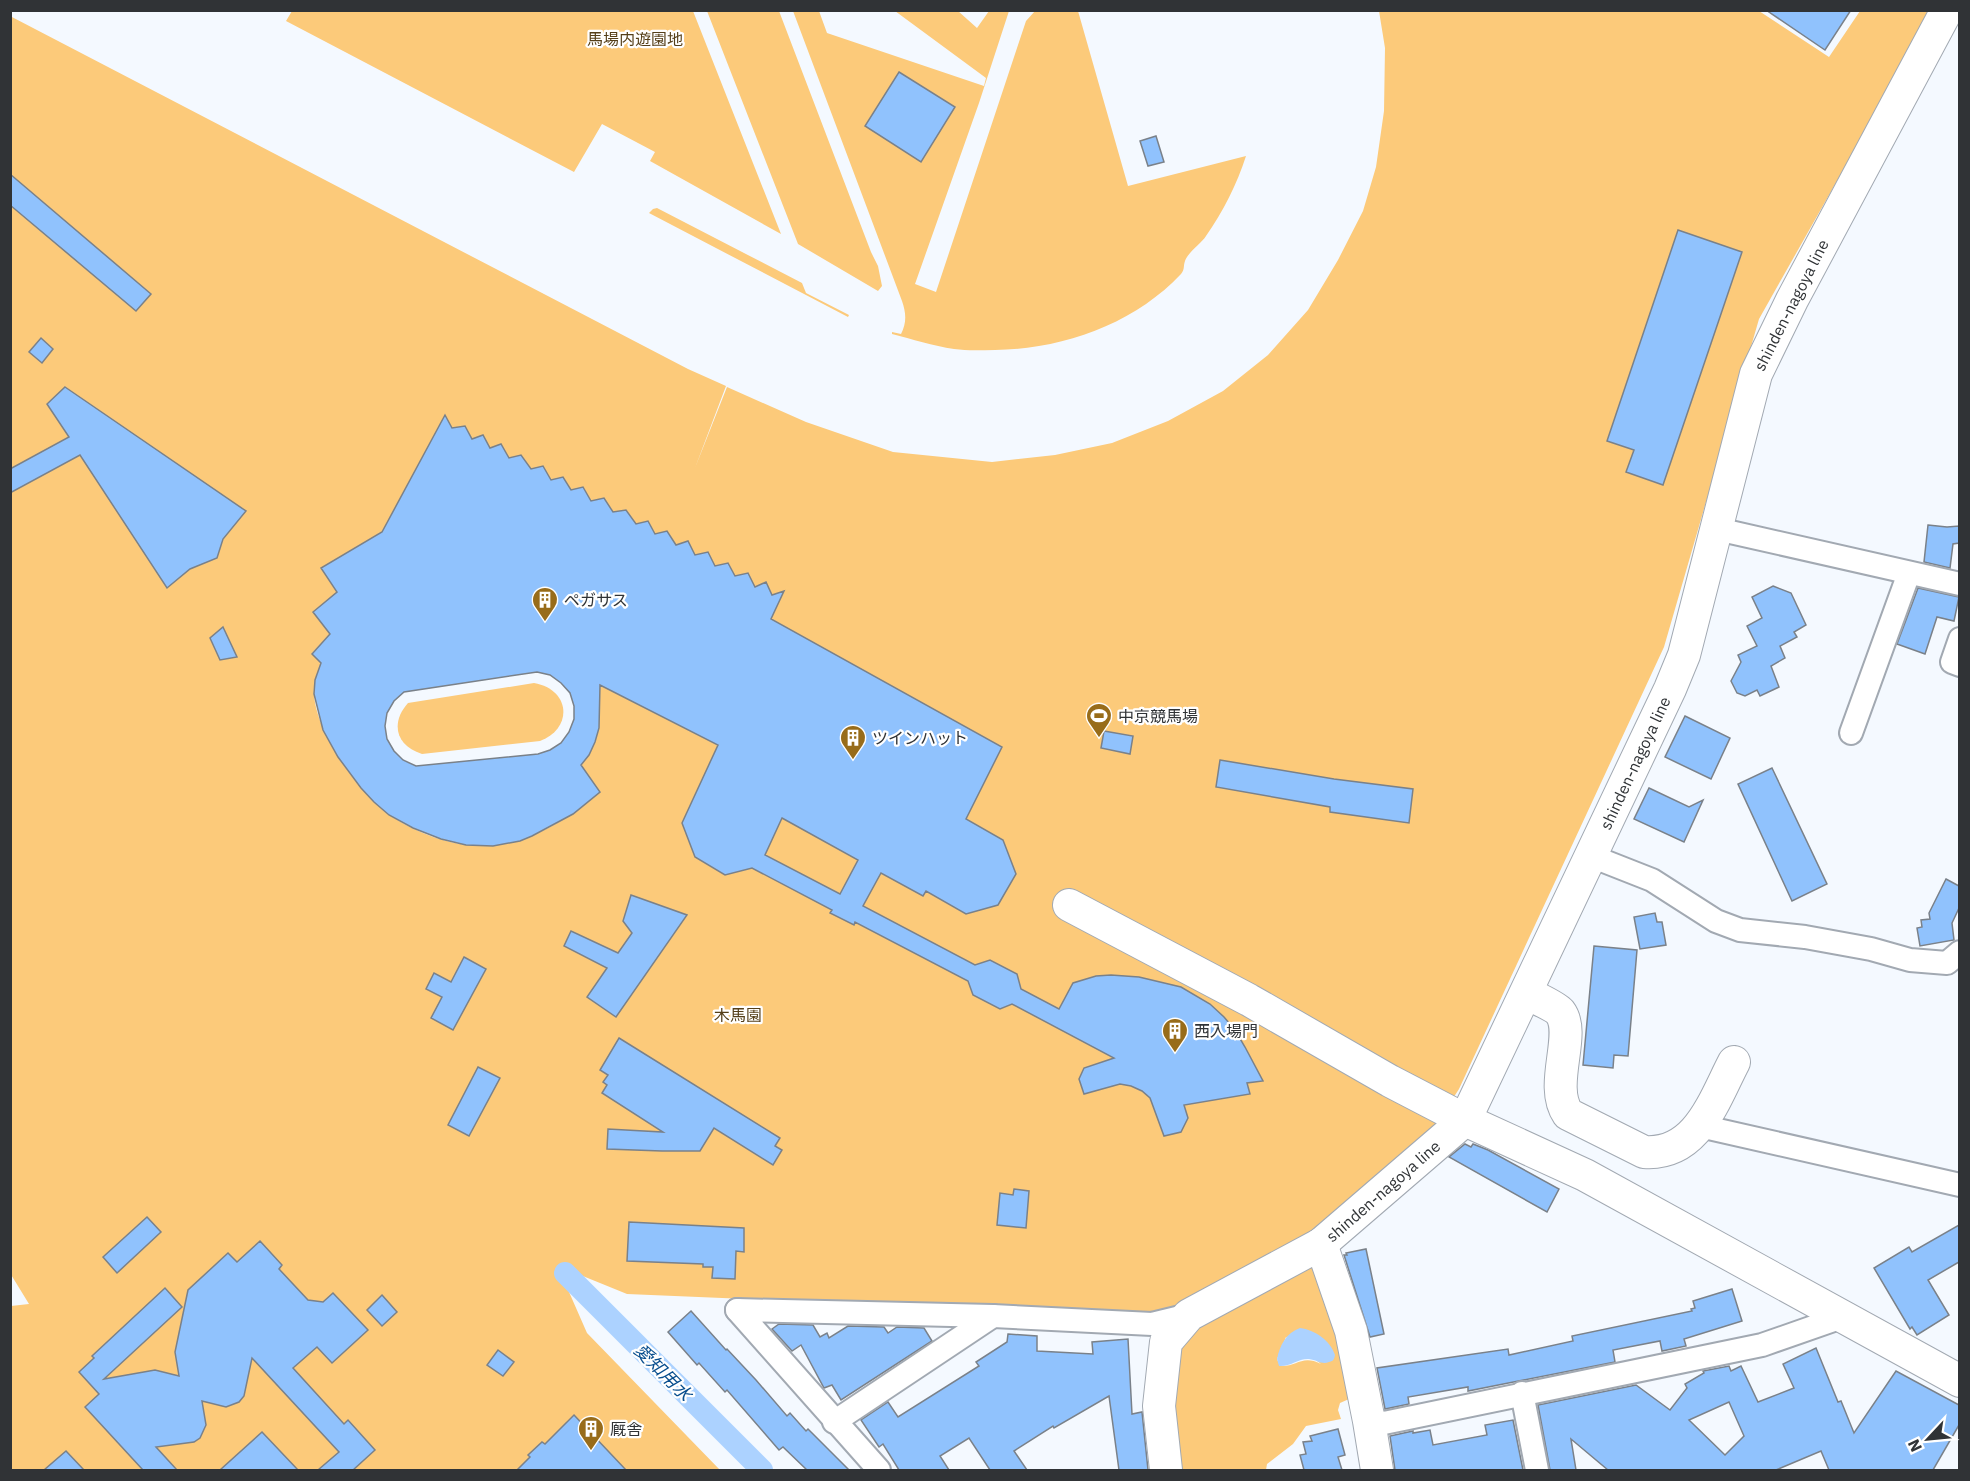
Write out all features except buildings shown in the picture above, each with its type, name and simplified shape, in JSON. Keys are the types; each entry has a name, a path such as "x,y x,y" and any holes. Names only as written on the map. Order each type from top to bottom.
{"street":[{"name":"shinden-nagoya line","path":"1377,1470 1370,1421 1351,1331 1321,1245 1465,1120 1527,993 1684,655 1756,374 1792,300 1947,10"},
{"path":"1717,529 1959,584"},
{"path":"1851,733 1909,573"},
{"path":"1959,639 1952,662 1959,664"},
{"path":"1591,856 1652,880 1716,921 1740,930 1805,937 1871,949 1910,960 1947,963 1959,952"},
{"path":"1069,905 1249,1000 1390,1081 1465,1120 1585,1175 1959,1381"},
{"path":"1527,993 1560,1012 1565,1039 1560,1094 1562,1105 1568,1114 1644,1152 1655,1153 1684,1142 1700,1126 1734,1062"},
{"path":"1700,1126 1959,1185"},
{"path":"879,1470 737,1310 993,1316 1152,1324 1189,1315 1321,1245"},
{"path":"1166,1470 1159,1406 1166,1342 1189,1315"},
{"path":"834,1422 993,1316"},
{"path":"1370,1421 1384,1423 1762,1345 1842,1317"},
{"path":"1522,1393 1537,1470"}],"green space":[{"name":"馬場内遊園地","path":"292,11 693,11 781,234 650,161 655,152 602,124 574,172 286,21"},
{"path":"707,11 779,11 878,266 882,286 878,291 798,244"},
{"path":"793,11 819,11 827,33 984,86 986,78 895,11 958,11 977,28 989,11 1009,11 979,103 915,284 936,292 1026,21 1035,11 1078,11 1128,186 1246,156 1224,208 1204,239 1187,258 1181,274 1142,307 1119,320 1071,339 1046,345 995,350 959,350 892,334 892,332 901,334 903,330 905,318 903,305"},
{"name":"中京競馬場","path":"1379,11 1759,11 1829,57 1860,11 1930,11 1930,16 1759,319 1664,647 1459,1089 1426,1140 1319,1233 1166,1312 1153,1316 627,1294 568,1270 562,1276 587,1333 720,1470 11,1470 11,1306 29,1304 10,1273 10,16 688,369 726,386 695,468 727,387 806,422 893,452 992,462 1055,455 1112,443 1168,421 1223,391 1268,355 1308,310 1338,260 1363,211 1376,167 1384,111 1385,48","holes":["445,416 452,428 465,426 472,439 483,435 490,448 501,444 509,458 521,455 531,469 551,480 563,477 571,490 583,487 591,501 604,498 613,512 626,510 636,524 648,521 655,534 667,531 676,545 688,542 695,555 708,553 715,566 728,563 735,576 748,573 755,587 766,583 772,595 590,680 598,703 599,724 594,745 581,765 600,792 564,819 538,833 495,845 468,845 441,840 402,823 377,805 346,769 332,746 321,724 315,701 315,681 323,665 312,653 330,634 337,592 321,568 382,532"]},
{"path":"657,208 802,283 806,293 849,315 848,317 649,213"},
{"path":"534,683 555,693 563,709 563,719 558,727 551,735 540,741 422,754 406,745 398,733 399,718 408,703"},
{"path":"1310,1261 1321,1266 1358,1395 1340,1403 1338,1410 1341,1419 1306,1426 1293,1444 1267,1464 1266,1470 1181,1470 1175,1406 1175,1373 1182,1343 1192,1327","holes":["1286,1337 1321,1364 1309,1360 1280,1366 1277,1359"]}],"water":[{"path":"1300,1328 1316,1333 1326,1340 1335,1355 1331,1362 1305,1359 1279,1366 1277,1359 1282,1344 1287,1336"}],"waterway":[{"name":"愛知用水","path":"565,1273 762,1470"}],"place":[{"name":"ペガサス","path":"545,623"},
{"name":"中京競馬場","path":"1099,739"},
{"name":"ツインハット","path":"853,761"},
{"name":"西入場門","path":"1175,1054"},
{"name":"厩舎","path":"591,1452"}],"park label":[{"name":"木馬園","path":"738,1015"}]}
